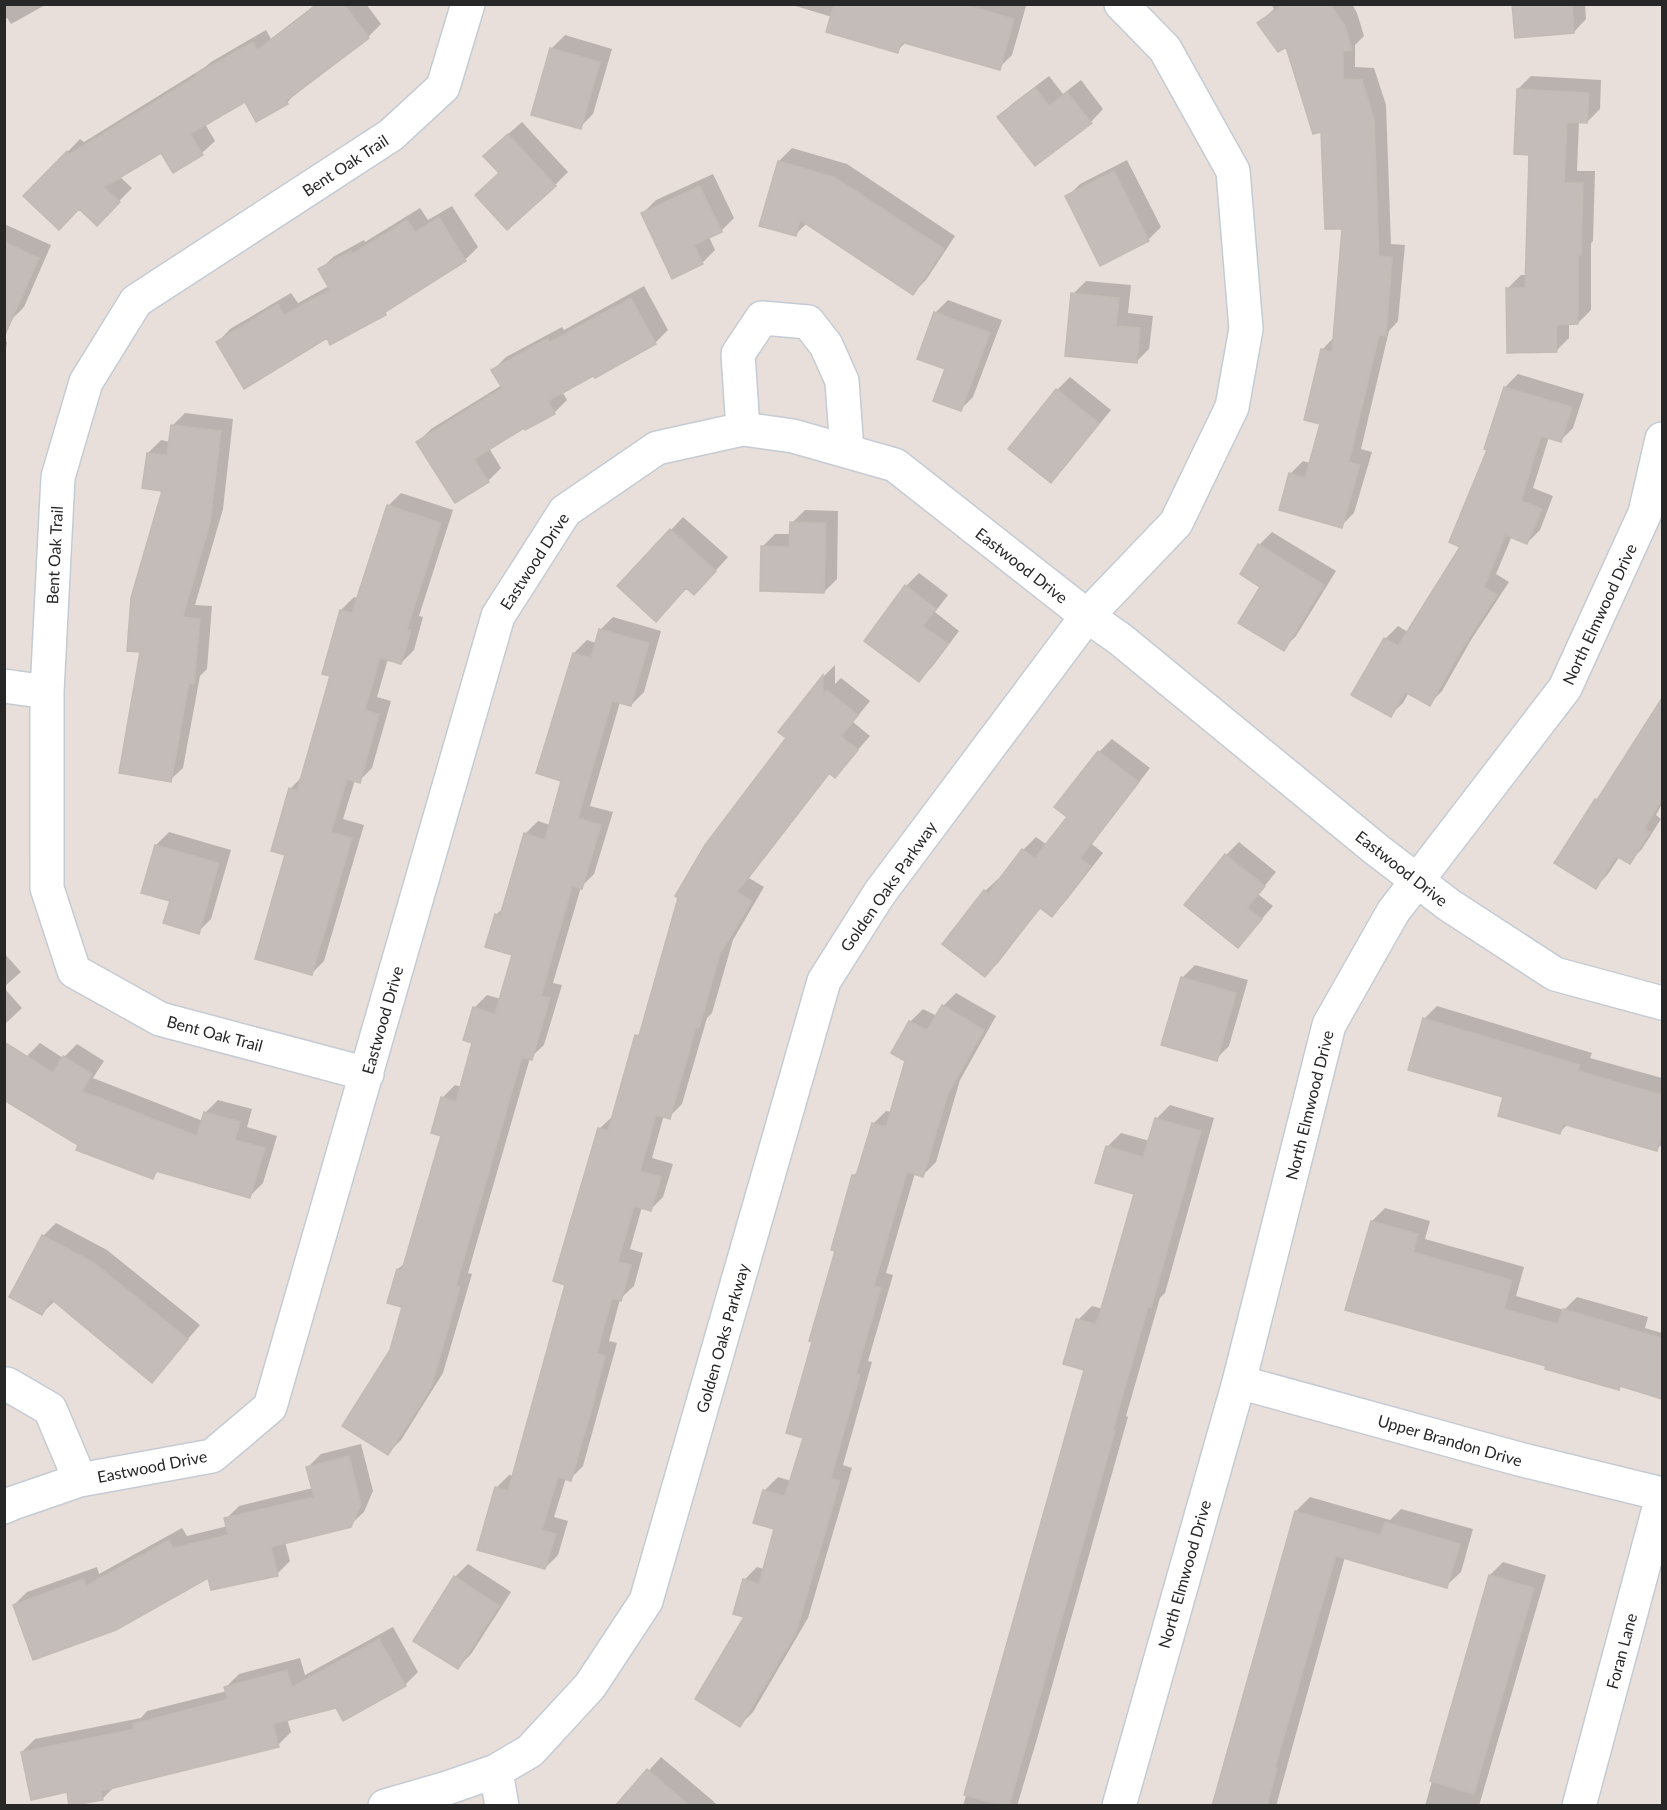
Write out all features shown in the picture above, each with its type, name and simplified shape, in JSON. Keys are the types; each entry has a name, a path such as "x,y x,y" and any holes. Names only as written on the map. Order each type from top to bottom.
{"street":[{"name":"Bent Oak Trail","path":"367,1074 160,1019 74,971 47,888 46,692 58,477 86,382 136,301 391,135 443,87 468,4"},
{"name":"Golden Oaks Parkway","path":"385,1806 496,1771 530,1751 590,1686 646,1601 824,981 879,894 1087,616 1176,523 1232,406 1246,329 1233,171 1165,49 1121,4"},
{"path":"743,429 738,354 762,318 808,322 826,345 842,381 847,452"},
{"name":"Eastwood Drive","path":"4,1508 80,1480 212,1456 270,1407 498,616 565,510 657,448 743,429 793,436 895,465 1087,616 1120,639 1368,842 1449,905 1555,974 1662,1003"},
{"name":"North Elmwood Drive","path":"1119,1806 1239,1382 1329,1025 1393,912 1565,688 1645,513 1662,439"},
{"path":"4,686 46,692"},
{"name":"Upper Brandon Drive","path":"1239,1382 1662,1496"},
{"path":"4,1385 7,1384 50,1409 80,1480"},
{"name":"Foran Lane","path":"1580,1806 1662,1496"},
{"path":"496,1771 502,1806"}],"building":[{"path":"318,4 344,4 369,38 286,101 288,104 256,122 245,102 190,134 203,155 173,173 161,153 104,187 120,202 97,226 79,209 59,230 23,196 67,151 70,154 197,76 196,74 253,42 257,50"},
{"path":"834,4 963,4 1014,19 1000,70 901,42 898,53 826,32"},
{"path":"1284,4 1330,4 1345,26 1352,50 1343,51 1343,79 1362,80 1374,119 1379,256 1392,257 1386,336 1379,335 1349,462 1360,465 1342,528 1279,510 1289,473 1305,478 1320,424 1304,420 1321,349 1332,352 1342,229 1325,229 1321,132 1313,134 1286,47 1278,52 1257,23"},
{"path":"1512,4 1572,4 1574,33 1515,38"},
{"path":"550,48 600,62 581,129 531,115"},
{"path":"1035,88 1049,106 1067,92 1092,123 1035,166 997,117"},
{"path":"1517,89 1589,93 1587,123 1567,122 1564,183 1583,183 1581,255 1578,255 1578,324 1556,325 1557,352 1507,353 1506,288 1525,288 1529,155 1514,154"},
{"path":"508,134 556,186 507,230 475,195 499,173 483,156"},
{"path":"778,161 834,177 944,249 913,295 800,220 796,236 759,226"},
{"path":"1114,171 1149,241 1100,266 1065,196"},
{"path":"700,186 722,232 694,245 703,264 672,279 641,213"},
{"path":"439,217 466,261 385,312 386,315 330,345 327,338 244,389 216,342 278,304 284,315 330,290 318,269 351,251 352,254 407,220 415,232"},
{"path":"4,242 39,258 4,337"},
{"path":"1071,293 1119,298 1116,326 1140,328 1137,363 1065,356"},
{"path":"631,298 656,344 548,401 555,414 525,430 524,428 474,459 489,482 455,503 416,442 502,388 491,370 548,338 550,342"},
{"path":"934,312 990,333 961,411 933,401 945,369 917,359"},
{"path":"1504,387 1572,407 1561,442 1541,436 1521,501 1542,509 1527,544 1505,535 1484,587 1497,595 1458,655 1430,706 1405,692 1391,717 1351,695 1384,638 1398,646 1460,547 1449,542 1487,450 1484,449"},
{"path":"1056,389 1099,423 1051,483 1008,449"},
{"path":"171,425 221,431 210,523 183,617 200,619 194,684 189,683 171,782 119,773 140,652 127,651 131,598 162,491 142,488 147,453 167,455"},
{"path":"387,505 441,523 407,629 411,630 401,664 380,658 365,710 379,714 360,783 347,779 331,832 352,838 312,975 255,959 285,855 271,851 289,788 297,791 330,676 322,674 340,610 352,613"},
{"path":"790,522 826,523 824,593 760,591 761,546 789,547"},
{"path":"670,529 716,571 694,595 686,588 656,622 617,586"},
{"path":"1258,544 1324,585 1284,651 1238,623 1260,587 1240,574"},
{"path":"905,585 936,609 923,626 948,644 919,682 864,641"},
{"path":"599,629 649,643 631,706 612,701 578,818 601,825 582,889 572,886 541,996 550,998 532,1060 522,1057 456,1286 460,1287 431,1388 388,1455 342,1426 390,1350 402,1307 387,1303 397,1269 402,1270 441,1136 431,1133 441,1097 456,1102 472,1043 463,1040 473,1007 495,1014 512,955 485,947 495,914 500,916 524,833 545,840 561,781 536,773 573,653 591,658"},
{"path":"823,675 823,696 827,690 858,715 841,736 858,750 835,778 829,773 737,892 752,901 720,954 670,1119 656,1115 640,1171 661,1177 651,1211 634,1206 618,1262 631,1265 621,1301 612,1298 597,1353 605,1356 592,1408 571,1481 558,1477 542,1530 556,1534 545,1569 477,1550 495,1487 508,1491 565,1285 553,1281 598,1128 608,1131 635,1035 639,1036 678,898 675,896 705,845 786,738 778,732"},
{"path":"1662,698 1662,799 1644,829 1650,832 1630,864 1616,856 1596,889 1554,863"},
{"path":"1098,751 1139,782 1080,858 1091,866 1052,917 1040,908 985,977 942,944 984,890 988,894 1022,849 1035,858 1067,817 1054,807"},
{"path":"155,845 219,863 199,934 163,923 170,901 141,893"},
{"path":"1225,854 1265,886 1247,908 1262,919 1238,948 1184,905"},
{"path":"1181,977 1236,993 1217,1061 1161,1045"},
{"path":"942,1005 984,1030 948,1094 923,1177 907,1172 874,1286 881,1288 856,1374 860,1375 831,1478 840,1481 796,1633 740,1727 695,1699 744,1617 733,1614 743,1579 759,1584 774,1529 753,1523 763,1490 785,1496 803,1438 786,1433 812,1342 809,1341 835,1251 831,1250 852,1175 856,1176 872,1123 886,1127 905,1061 891,1053 909,1021 927,1030"},
{"path":"1423,1018 1580,1065 1578,1071 1662,1095 1662,1132 1657,1151 1563,1124 1560,1134 1498,1116 1503,1097 1408,1070"},
{"path":"4,1042 53,1073 63,1056 92,1074 82,1091 197,1136 204,1112 240,1122 235,1140 265,1148 250,1198 156,1171 153,1179 76,1150 78,1145 4,1100"},
{"path":"1155,1118 1201,1131 1151,1308 1148,1307 1113,1430 1115,1431 1009,1806 1003,1806 964,1795 1084,1370 1063,1364 1076,1319 1095,1324 1099,1316 1134,1194 1095,1183 1106,1146 1143,1157"},
{"path":"1371,1221 1418,1234 1413,1252 1512,1280 1504,1309 1558,1324 1563,1309 1662,1338 1662,1399 1620,1386 1619,1390 1545,1369 1546,1366 1345,1310"},
{"path":"42,1235 94,1263 188,1339 152,1383 51,1299 42,1315 9,1297"},
{"path":"349,1456 361,1505 351,1527 271,1547 278,1576 211,1590 208,1578 116,1630 33,1660 13,1605 84,1579 86,1586 169,1540 173,1548 228,1535 224,1518 314,1497 306,1467"},
{"path":"1295,1511 1381,1535 1385,1522 1460,1544 1447,1588 1336,1556 1275,1768 1277,1768 1267,1806 1212,1806"},
{"path":"1489,1575 1534,1588 1474,1794 1430,1781"},
{"path":"454,1576 499,1606 458,1669 413,1641"},
{"path":"379,1639 406,1686 343,1721 336,1708 273,1724 279,1747 101,1791 103,1800 69,1806 67,1792 31,1800 21,1752 134,1729 133,1724 228,1699 224,1687 287,1670 292,1687"},
{"path":"647,1769 690,1806 615,1806"}]}
